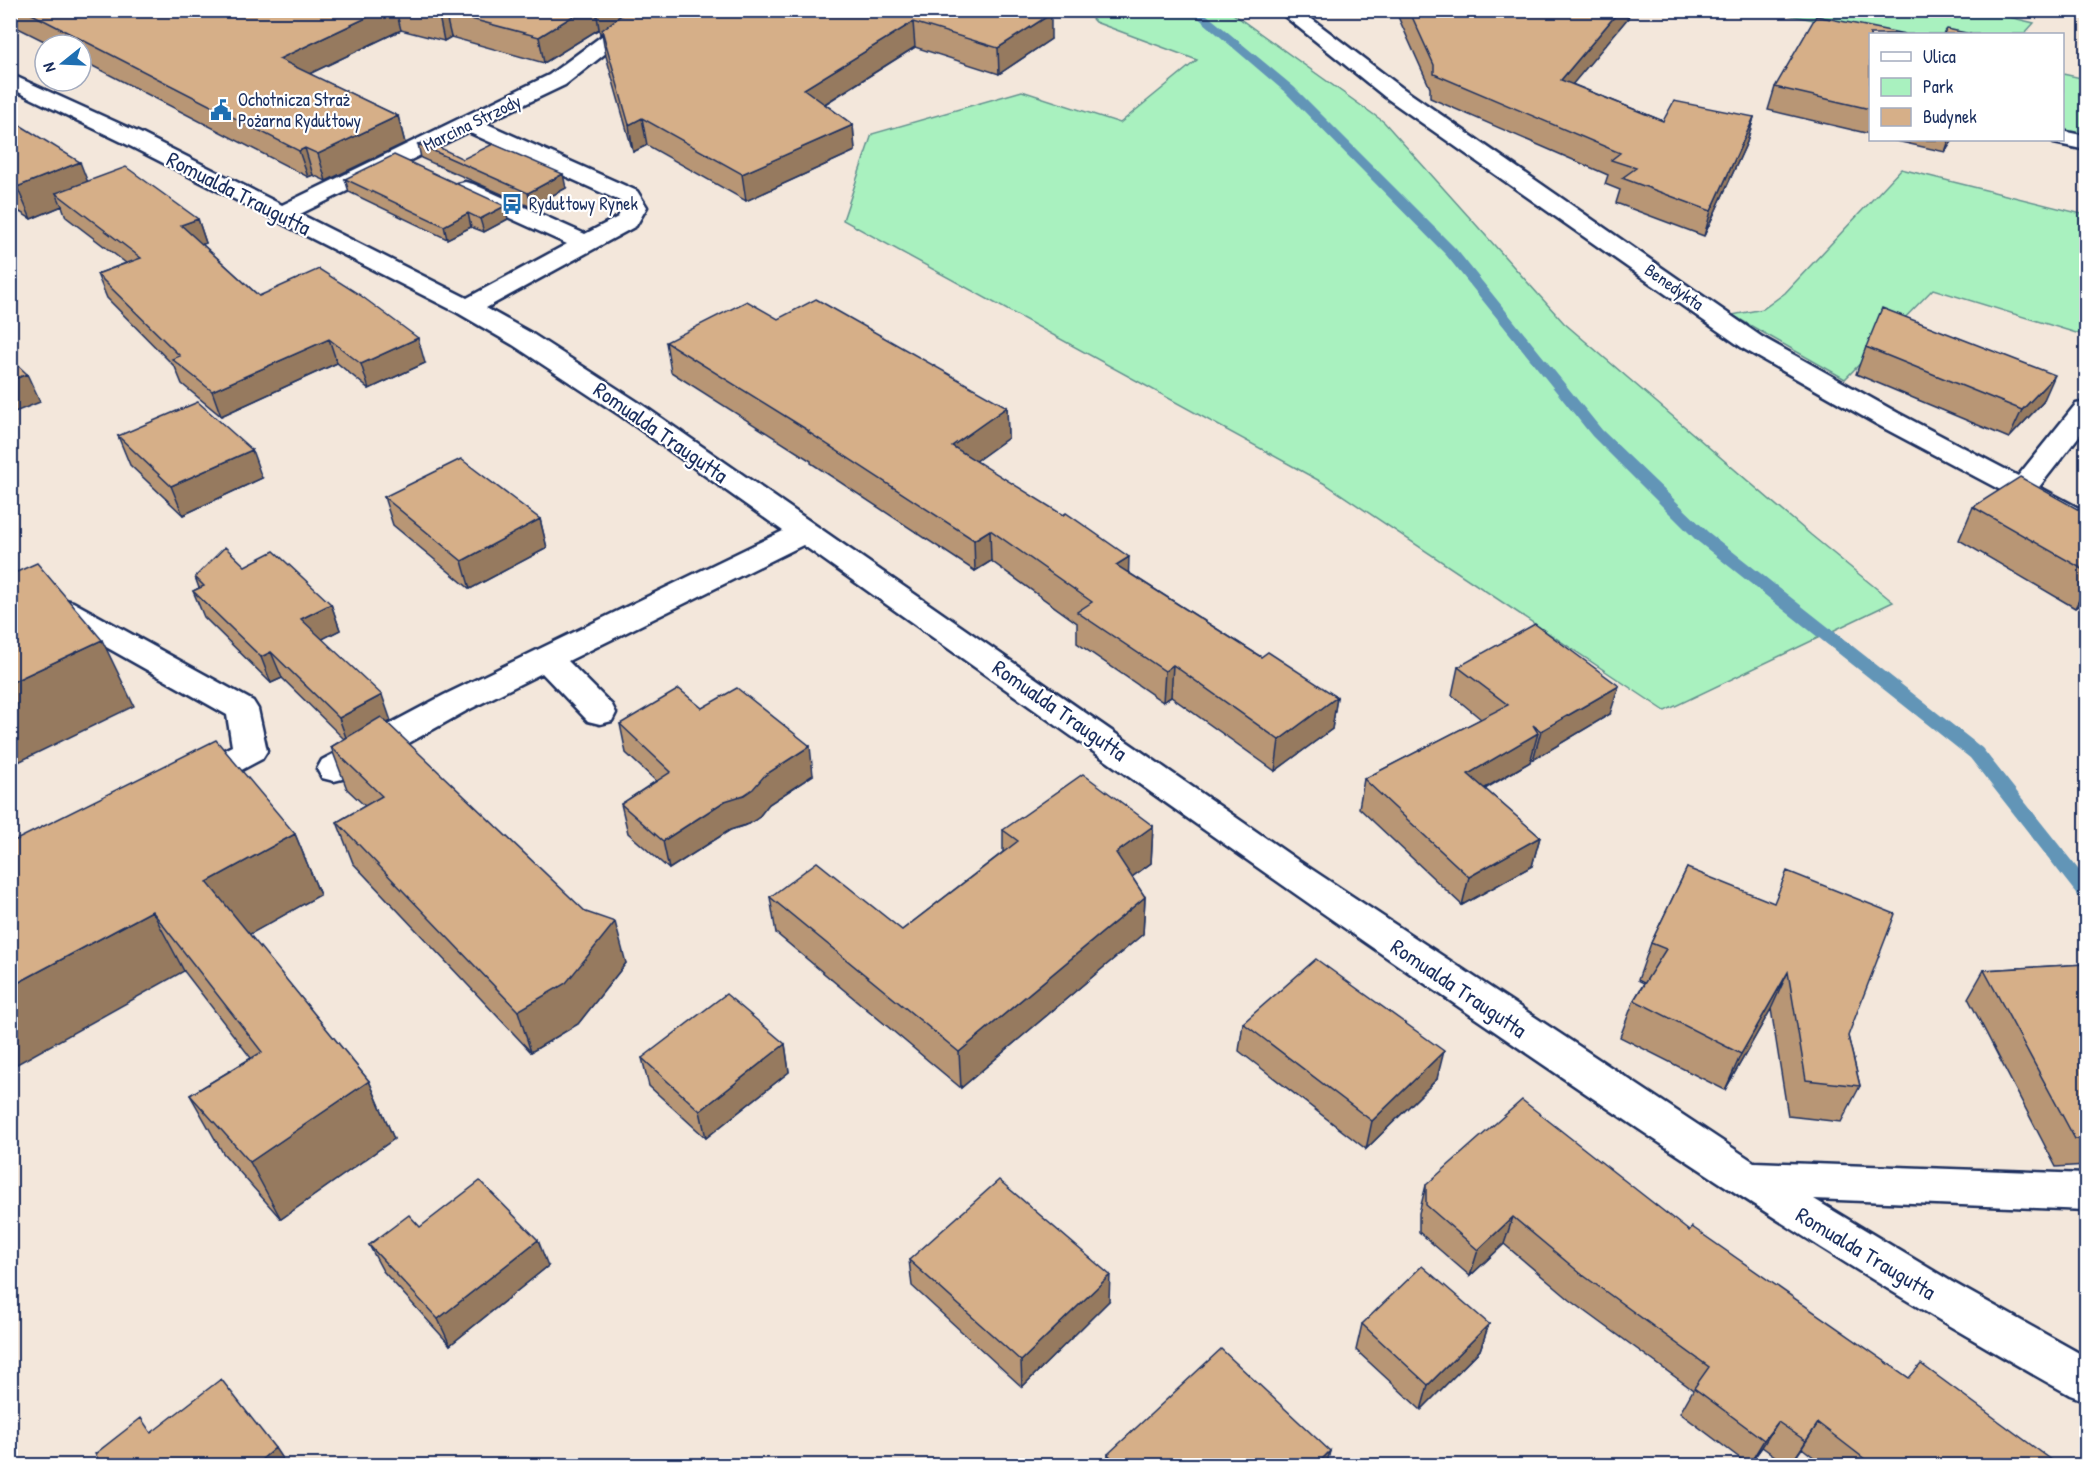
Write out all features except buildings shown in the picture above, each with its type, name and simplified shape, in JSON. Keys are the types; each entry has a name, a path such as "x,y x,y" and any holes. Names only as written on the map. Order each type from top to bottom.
{"street":[{"name":"Marcina Strzody","path":"280,215 557,80 651,10"},
{"name":"Benedykta","path":"1287,10 1393,92 1753,343 2086,524"},
{"name":"Romualda Traugutta","path":"10,80 132,138 467,308 574,372 1397,946 1744,1179 2000,1335 2086,1380"},
{"path":"467,308 628,221 636,207 629,196 468,124"},
{"path":"2064,138 2086,143"},
{"path":"398,158 586,244"},
{"path":"2022,490 2086,410"},
{"path":"334,769 455,703 805,532"},
{"path":"10,629 62,609 242,709 250,751 166,794"},
{"path":"547,659 600,713"},
{"path":"1744,1179 2086,1192"}],"green space":[{"path":"1980,10 2034,23 2025,33 1880,33 1769,11"},
{"path":"1085,11 1229,11 1384,122 1564,323 1811,535 1893,602 1665,711 1327,485 843,220 872,134 1022,91 1120,123 1197,60 1095,22"},
{"path":"2064,74 2086,79 2086,136 2064,131"},
{"path":"1901,169 2086,215 2086,336 1933,289 1845,379 1732,315 1763,309 1785,293"}],"waterway":[{"path":"1194,10 1290,90 1451,252 1597,433 1702,536 1976,753 2086,892"}],"place":[{"name":"Ochotnicza Straż Pożarna Rydułtowy","path":"221,110"},
{"name":"Rydułtowy Rynek","path":"512,204"}]}
